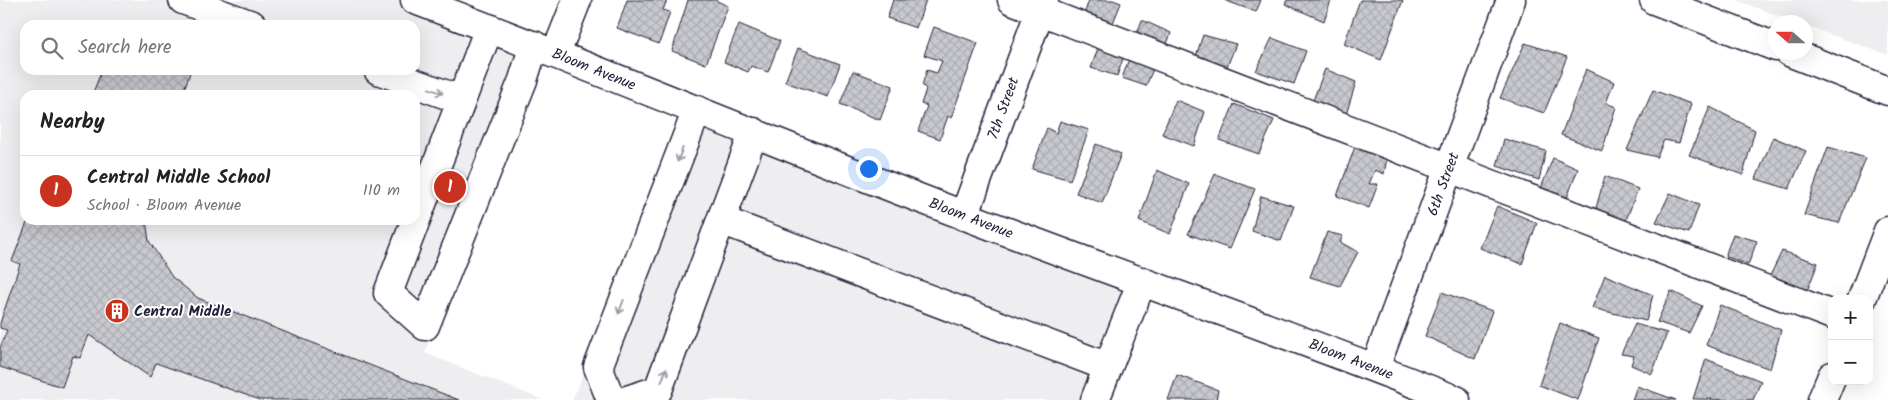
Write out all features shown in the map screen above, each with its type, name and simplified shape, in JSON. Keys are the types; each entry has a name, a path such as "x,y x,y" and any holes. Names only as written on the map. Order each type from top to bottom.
{"street":[{"path":"183,0 238,20"},
{"name":"Bloom Avenue","path":"416,0 545,49 964,216 1375,368 1456,400"},
{"path":"414,225 388,293 425,326 522,80 577,0"},
{"path":"1012,0 1042,5 1449,168 1828,313"},
{"name":"6th Street","path":"1375,368 1511,0"},
{"path":"1654,0 1768,44"},
{"name":"7th Street","path":"964,216 1042,5"},
{"path":"420,208 489,28"},
{"path":"1809,60 1888,91"},
{"path":"392,75 461,100"},
{"path":"612,400 598,367 697,110"},
{"path":"627,400 658,390 754,132"},
{"path":"721,220 1108,367"},
{"path":"1864,295 1888,231"},
{"path":"1095,400 1142,281"},
{"path":"1822,400 1828,385"}],"shaded area":[{"path":"0,0 408,0 534,45 425,353 543,400 0,400"},
{"path":"1736,0 1888,0 1888,55 1813,28 1813,15 1776,15"},
{"path":"697,110 1142,281 1095,400 572,400"}],"building":[{"path":"627,0 667,0 663,10 670,12 659,44 617,28"},
{"path":"688,0 715,0 728,6 706,64 672,51"},
{"path":"893,0 926,0 916,28 887,18"},
{"path":"1089,0 1113,0 1121,3 1111,28 1083,18"},
{"path":"1224,0 1261,0 1256,12"},
{"path":"1287,0 1331,0 1324,21 1285,4"},
{"path":"1360,0 1403,0 1381,60 1344,44"},
{"path":"1142,20 1171,33 1164,52 1135,39"},
{"path":"739,24 780,41 768,72 751,66 748,72 724,62"},
{"path":"934,27 978,43 951,118 948,116 940,139 918,131 927,106 921,104 926,89 922,85 927,70 937,73 942,61 924,55"},
{"path":"1203,35 1236,44 1225,72 1195,59"},
{"path":"1272,38 1306,51 1294,84 1256,71"},
{"path":"1525,43 1567,57 1544,113 1500,98"},
{"path":"1099,45 1124,56 1117,76 1091,68"},
{"path":"798,48 840,64 828,97 785,82"},
{"path":"1129,59 1153,69 1146,86 1122,78"},
{"path":"1325,69 1356,82 1345,118 1312,103"},
{"path":"1586,69 1614,82 1606,103 1616,107 1602,151 1561,135"},
{"path":"853,71 893,86 880,120 840,104"},
{"path":"100,75 189,75 184,90 94,90"},
{"path":"1653,90 1691,104 1679,143 1664,140 1657,157 1627,150"},
{"path":"1176,100 1205,112 1194,146 1162,134"},
{"path":"1234,104 1274,120 1259,154 1219,140"},
{"path":"1710,107 1755,130 1743,175 1689,155"},
{"path":"1060,121 1089,130 1070,180 1032,169 1047,128 1056,133"},
{"path":"1773,137 1806,151 1789,189 1756,179"},
{"path":"1504,139 1546,151 1539,180 1497,166"},
{"path":"1096,144 1121,154 1102,203 1076,193"},
{"path":"1356,144 1387,158 1384,174 1375,170 1369,184 1378,184 1369,208 1337,196"},
{"path":"1828,147 1866,158 1839,223 1804,215"},
{"path":"1553,158 1578,169 1565,203 1539,193"},
{"path":"1157,170 1189,184 1170,234 1139,221"},
{"path":"1215,174 1255,189 1230,249 1188,234"},
{"path":"1605,176 1638,189 1623,228 1594,215"},
{"path":"1670,193 1699,205 1689,233 1656,222"},
{"path":"1261,196 1294,206 1281,241 1252,231"},
{"path":"1497,206 1537,223 1522,264 1480,248"},
{"name":"Central Middle","path":"26,225 147,225 149,241 172,277 198,298 459,400 260,400 156,363 150,377 89,335 80,358 73,356 62,387 0,367 0,348 7,330 0,328 0,323 20,264 12,261"},
{"path":"1327,232 1343,236 1340,242 1358,252 1340,286 1310,277"},
{"path":"1733,234 1757,241 1748,265 1725,256"},
{"path":"1782,251 1818,263 1805,296 1767,282"},
{"path":"1605,275 1653,295 1646,321 1592,308"},
{"path":"1671,291 1702,306 1689,333 1657,322"},
{"path":"1442,292 1492,311 1475,359 1425,336"},
{"path":"1720,305 1781,330 1770,369 1706,345"},
{"path":"1560,323 1599,338 1578,400 1539,385"},
{"path":"1635,324 1667,333 1652,374 1631,365 1634,356 1621,354"},
{"path":"1706,359 1761,381 1753,400 1693,399"},
{"path":"1177,375 1218,390 1216,400 1168,400"},
{"path":"1637,386 1676,400 1632,400"}],"place":[{"name":"Central Middle School","path":"450,187"},
{"name":"Central Middle","path":"117,311"}]}
